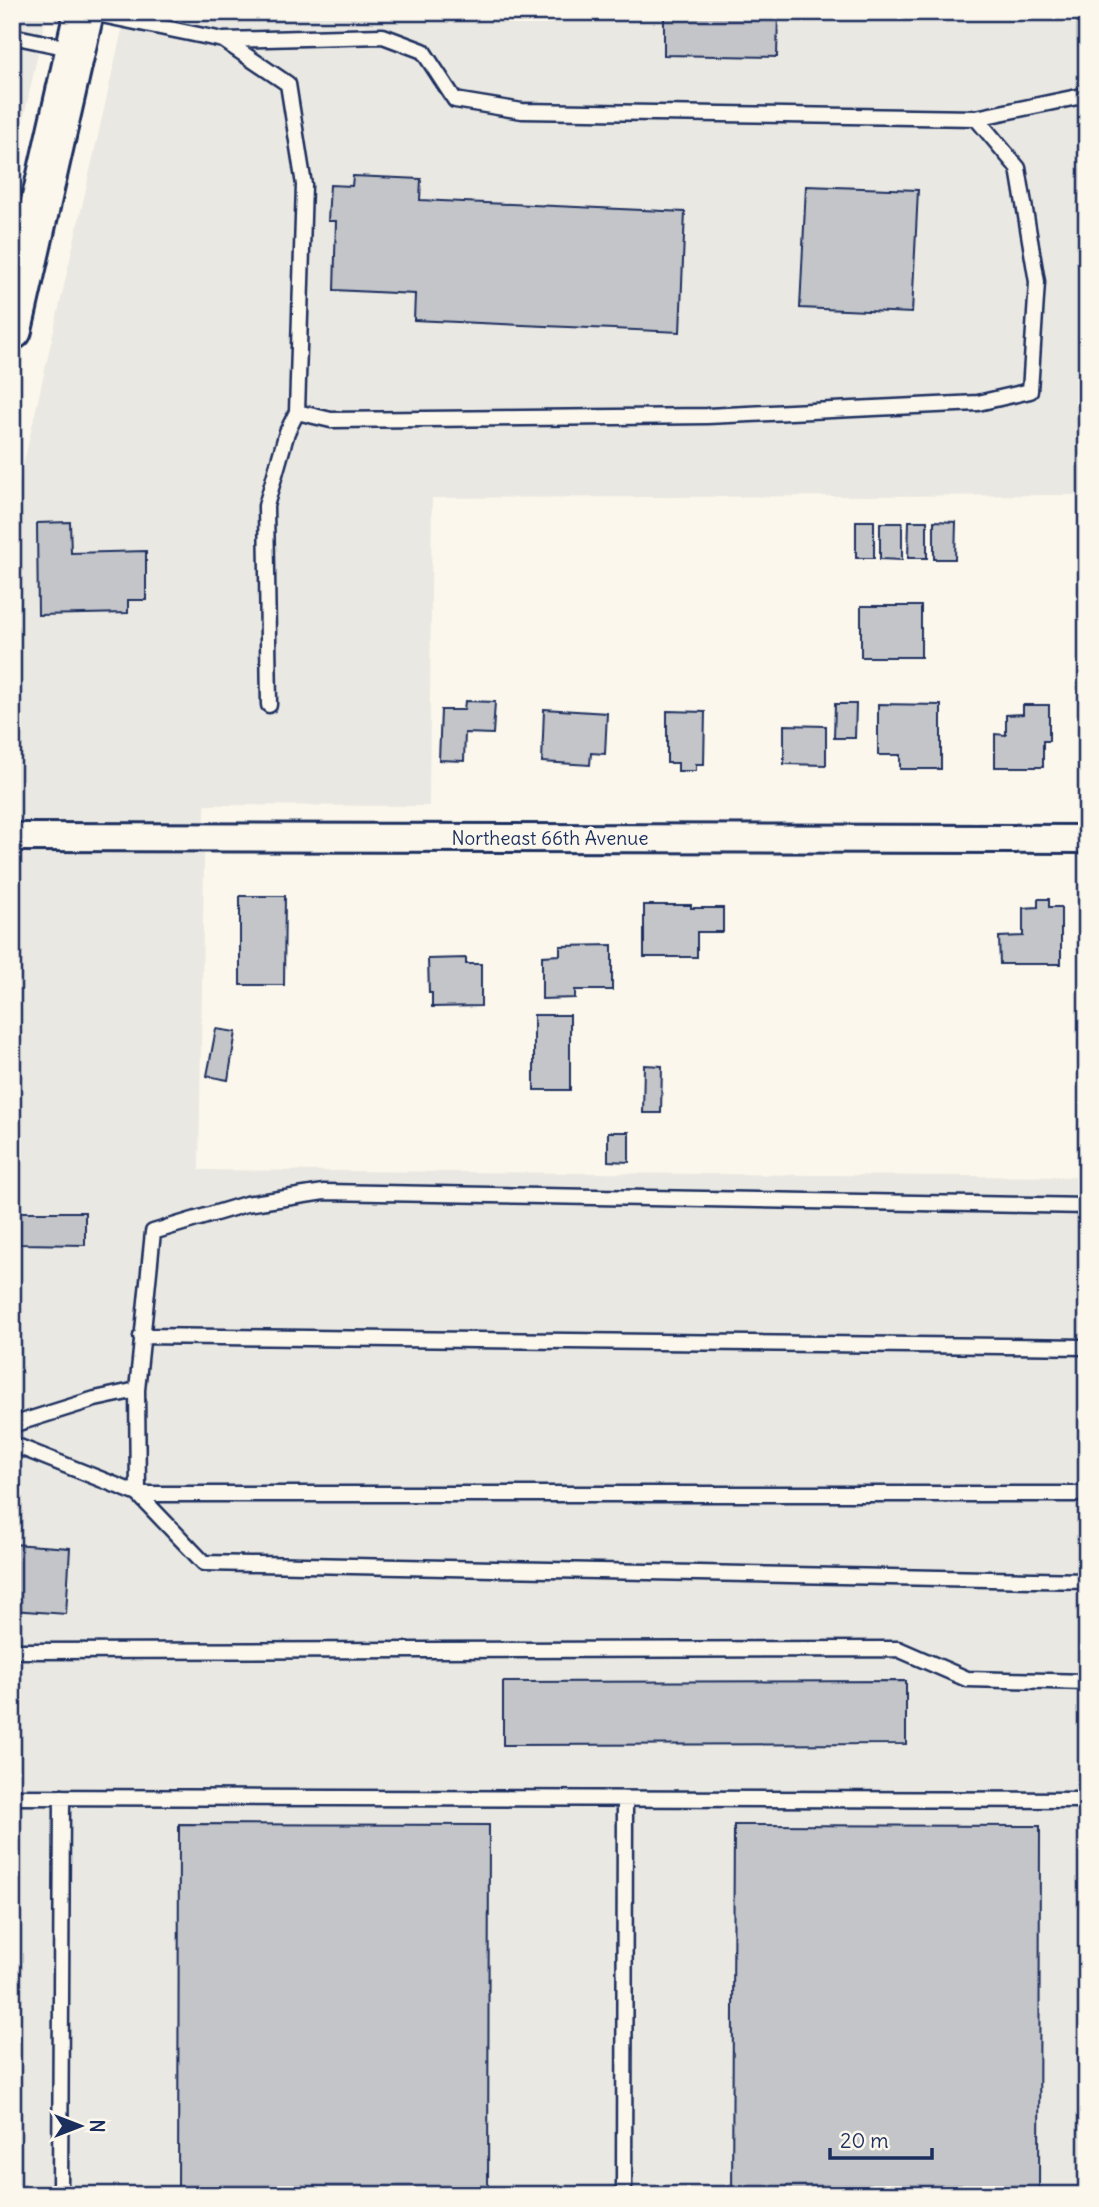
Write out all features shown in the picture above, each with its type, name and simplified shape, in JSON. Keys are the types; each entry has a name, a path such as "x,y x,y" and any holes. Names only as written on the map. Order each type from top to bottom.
{"main road":[{"path":"12,330 85,12"}],"street":[{"name":"Northeast 66th Avenue","path":"12,837 1087,839"}],"lane":[{"path":"85,12 223,40 383,36 423,51 456,100 522,111 976,118 1087,95"},
{"path":"12,36 76,49"},
{"path":"223,40 288,84 304,185 297,411 287,432 267,506 269,705"},
{"path":"297,411 331,420 707,416 978,403 1030,391 1037,282 1017,168 976,118"},
{"path":"1087,1206 324,1192 246,1204 153,1232 137,1390 138,1494 204,1563 1087,1581"},
{"path":"141,1336 1087,1347"},
{"path":"12,1424 95,1399 137,1390"},
{"path":"12,1444 138,1494 1087,1494"},
{"path":"12,1651 898,1649 967,1679 1087,1682"},
{"path":"12,1797 1087,1800"},
{"path":"60,2195 62,1797"},
{"path":"624,2195 625,1799"}],"shaded area":[{"path":"12,12 47,12 12,172"},
{"path":"126,12 1087,12 1087,495 432,498 429,806 205,805 199,1170 1087,1177 1087,2195 12,2195 12,515"}],"building":[{"path":"664,12 778,12 777,57 664,55"},
{"path":"353,176 421,179 420,200 685,212 680,332 414,320 415,294 334,290 336,221 328,221 330,185 352,186"},
{"path":"806,186 918,190 912,313 800,308"},
{"path":"856,521 874,521 874,558 856,558"},
{"path":"909,521 927,521 927,558 908,558"},
{"path":"934,521 956,522 955,559 934,559"},
{"path":"70,522 71,553 146,551 146,600 128,600 128,613 38,615 37,523"},
{"path":"880,523 902,523 902,560 880,559"},
{"path":"861,606 921,606 921,657 861,657"},
{"path":"465,701 495,702 493,734 465,733 464,761 439,760 441,710 464,710"},
{"path":"835,704 856,704 855,738 834,738"},
{"path":"878,704 941,705 941,769 900,769 900,755 878,755"},
{"path":"1023,705 1049,705 1049,741 1043,741 1043,767 995,767 995,734 1006,735 1006,715 1023,714"},
{"path":"544,709 607,713 605,754 591,753 590,765 542,762"},
{"path":"667,711 705,712 704,764 696,764 696,771 678,771 678,763 667,763"},
{"path":"784,725 826,726 826,765 784,764"},
{"path":"240,896 285,896 284,985 240,985"},
{"path":"1038,899 1049,899 1049,907 1061,907 1061,964 1000,964 999,937 1023,936 1023,908 1038,907"},
{"path":"644,905 723,908 723,932 697,932 697,957 644,957"},
{"path":"612,945 612,990 575,990 575,998 542,999 542,956 560,955 560,946"},
{"path":"466,958 466,964 481,964 481,1006 432,1007 428,959"},
{"path":"534,1015 570,1015 570,1090 534,1090"},
{"path":"216,1029 236,1032 228,1080 207,1076"},
{"path":"644,1065 662,1066 661,1113 643,1113"},
{"path":"608,1132 629,1132 629,1162 608,1161"},
{"path":"19,1212 85,1212 85,1245 19,1244"},
{"path":"12,1544 70,1548 66,1614 12,1610"},
{"path":"906,1681 906,1744 503,1745 503,1682"},
{"path":"179,1824 489,1825 488,2195 178,2195"},
{"path":"734,1825 1040,1826 1039,2195 732,2195"}]}
